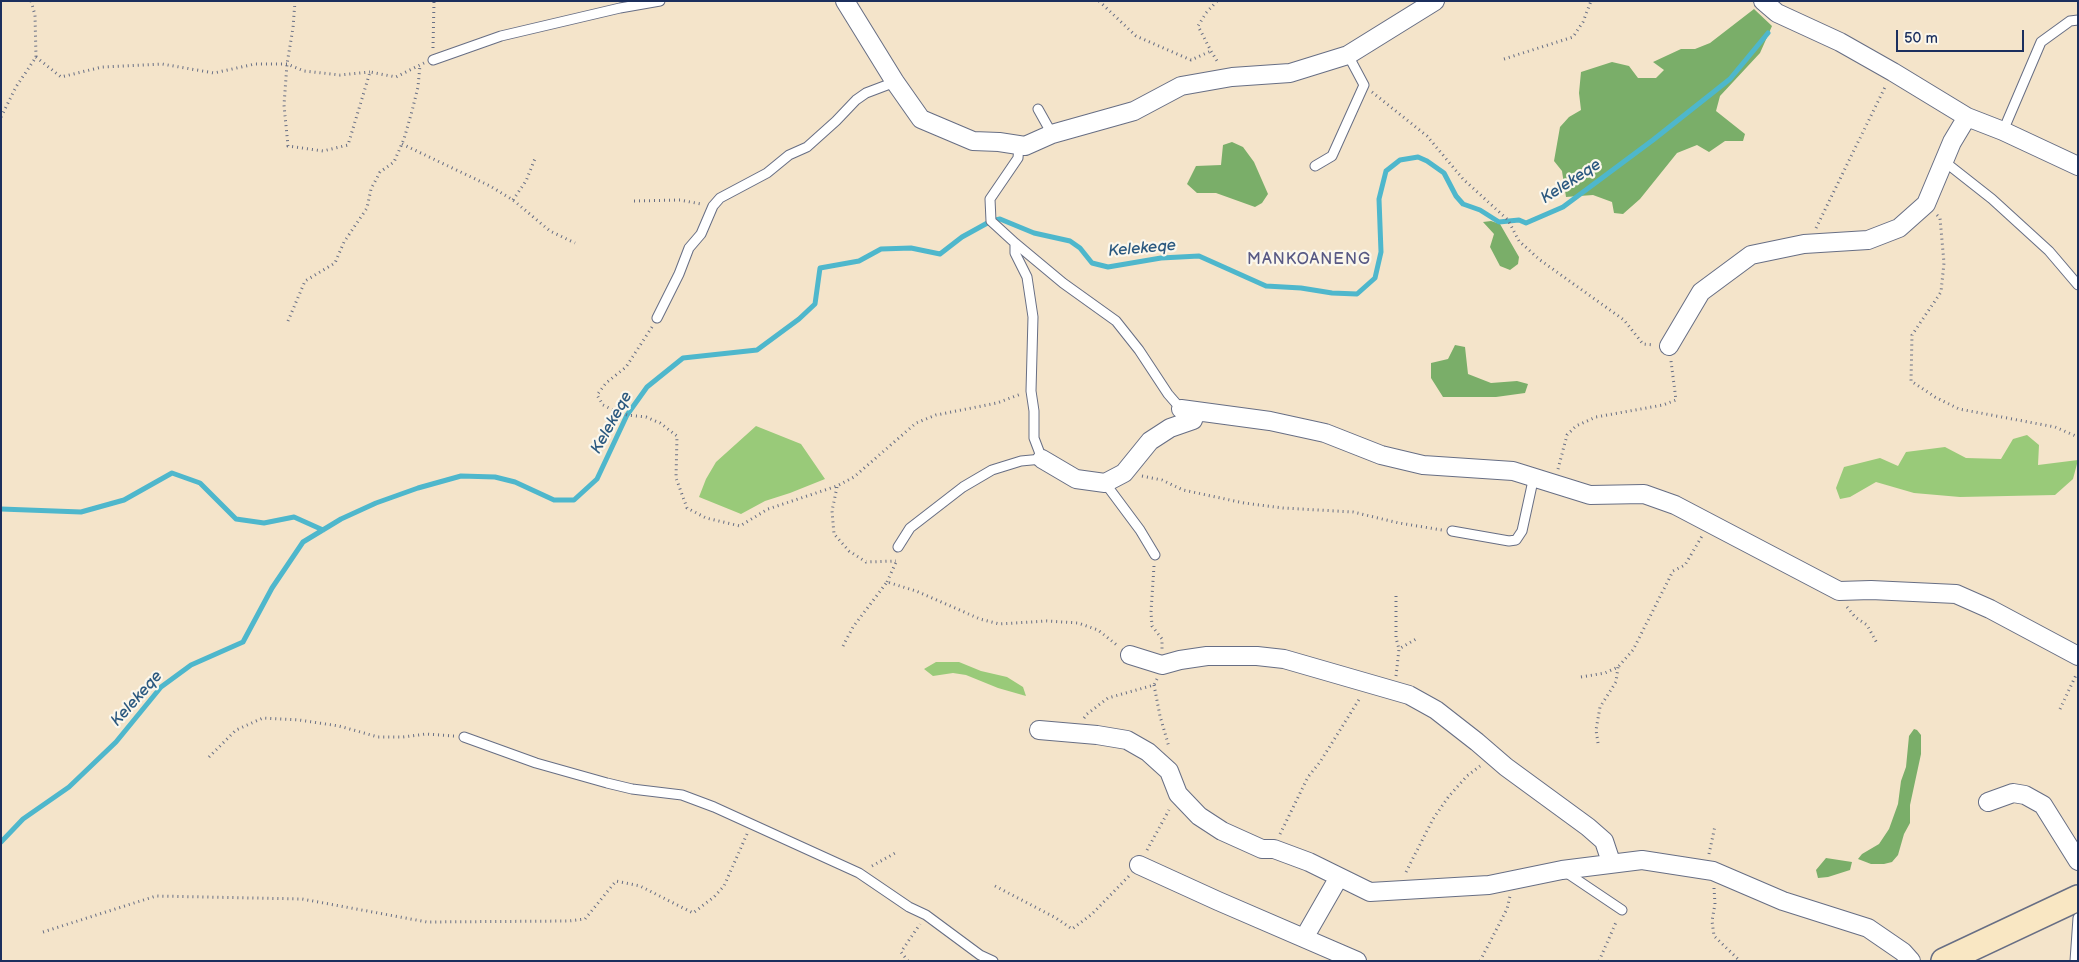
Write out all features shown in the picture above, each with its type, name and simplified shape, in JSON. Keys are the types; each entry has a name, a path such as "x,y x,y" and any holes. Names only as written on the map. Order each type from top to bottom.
{"main road":[{"path":"1944,961 2078,898"}],"street":[{"path":"845,1 895,82 921,119 972,141 1025,146 1052,134 1134,111 1181,86 1232,77 1290,73 1348,55 1435,1"},
{"path":"1763,1 1777,13 1840,42 1967,118 2003,131 2078,166"},
{"path":"1669,346 1701,292 1751,255 1808,244 1868,240 1899,228 1926,204 1952,142 1967,118"},
{"path":"1042,459 1076,479 1105,483 1124,473 1150,441 1170,428 1192,420 1189,410 1270,421 1324,433 1381,455 1423,465 1513,471 1590,495 1644,494 1675,505 1839,591 1871,590 1956,594 1990,609 2078,656"},
{"path":"1130,655 1162,665 1207,656 1256,656 1284,659 1368,685 1409,695 1436,710 1493,757 1588,827 1604,841 1611,862"},
{"path":"1039,730 1097,735 1127,740 1148,752 1168,771 1178,794 1199,816 1222,831 1262,849 1274,849 1327,869 1370,892 1489,885 1562,870 1611,862 1642,860 1709,870 1783,901 1868,928 1903,952 1911,961"},
{"path":"1988,802 2013,793 2025,794 2043,805 2078,861"},
{"path":"1139,865 1358,961"},
{"path":"1304,938 1339,877"}],"lane":[{"path":"433,60 501,36 641,3 660,1"},
{"path":"2003,131 2041,42 2070,21 2078,20"},
{"path":"1315,166 1332,156 1364,85 1348,55"},
{"path":"657,318 680,274 689,248 701,234 713,206 720,198 767,173 789,156 807,147 856,100 895,82"},
{"path":"1038,108 1052,134"},
{"path":"1019,145 1018,158 990,199 991,221 1063,283 1116,321 1139,350 1168,394 1189,410"},
{"path":"1945,162 1992,199 2049,251 2078,285"},
{"path":"898,547 910,528 963,487 992,470 1021,461 1042,459 1034,438 1034,411 1031,391 1033,317 1027,277 1015,253 1015,243"},
{"path":"1452,531 1509,541 1516,540 1522,531 1534,476"},
{"path":"1105,483 1140,530 1155,555"},
{"path":"464,737 536,763 607,783 632,789 682,795 714,807 859,873 909,907 926,915 980,955 993,961"},
{"path":"1562,870 1622,910"},
{"path":"2075,961 2078,918"}],"path":[{"path":"1,117 16,87 36,57 35,15 31,1"},
{"path":"295,1 294,28 287,64 284,105 288,146 323,151 348,145 370,72"},
{"path":"36,57 61,77 102,67 162,64 214,73 255,64 287,64 304,71 340,75 370,72 396,77 433,60 434,1"},
{"path":"1099,1 1136,36 1191,60 1211,52"},
{"path":"1217,1 1198,26 1211,52 1232,77"},
{"path":"1504,59 1573,38 1583,22 1591,1"},
{"path":"288,321 305,281 336,263 344,242 367,208 372,189 380,172 394,162 402,144 418,87 420,65"},
{"path":"1808,244 1871,112 1893,72"},
{"path":"1364,85 1426,136 1463,179 1508,220 1518,240 1540,260 1624,320 1643,344 1669,346 1676,400 1663,405 1596,416 1576,426 1567,435 1555,483"},
{"path":"402,144 444,166 475,179 513,200 550,231 576,243"},
{"path":"513,200 526,181 536,156"},
{"path":"634,201 680,200 713,206"},
{"path":"1926,204 1940,218 1944,263 1942,292 1912,335 1911,381 1935,397 1959,409 2055,427 2078,436"},
{"path":"657,318 648,336 626,367 606,383 596,395 603,405 627,415 646,417 660,423 677,436 676,478 687,508 706,518 740,526 768,509 837,486 854,477 916,423 936,415 997,403 1031,391"},
{"path":"1124,473 1162,480 1183,490 1244,503 1283,508 1353,512 1399,523 1452,531"},
{"path":"837,486 832,512 834,534 848,551 866,562 896,562"},
{"path":"1581,678 1605,673 1618,666 1633,650 1673,571 1685,565 1710,523"},
{"path":"843,646 853,627 887,582 896,562 898,547"},
{"path":"887,582 916,591 980,619 1000,624 1047,621 1078,623 1098,630 1130,655"},
{"path":"1839,591 1844,603 1855,617 1867,625 1878,645"},
{"path":"1395,692 1399,649 1396,638 1396,596"},
{"path":"1399,649 1416,639"},
{"path":"1598,743 1596,730 1600,707 1616,682 1618,666"},
{"path":"2060,709 2078,672"},
{"path":"1154,685 1171,760 1168,771"},
{"path":"1274,849 1286,820 1308,777 1320,762 1368,685"},
{"path":"209,757 236,730 263,718 299,720 339,726 378,737 404,737 426,734 464,737"},
{"path":"1388,891 1409,869 1433,819 1449,796 1467,776 1493,757"},
{"path":"995,886 1056,918 1072,929 1092,914 1139,865 1178,794"},
{"path":"43,932 156,896 302,899 427,922 569,921 585,919 616,881 640,886 693,913 714,897 724,886 751,824"},
{"path":"1715,826 1709,870 1715,904 1712,921 1714,936 1740,961"},
{"path":"859,873 897,852"},
{"path":"1480,961 1507,909 1511,893 1510,881"},
{"path":"1599,961 1622,910"},
{"path":"908,961 901,952 926,915"}],"green space":[{"path":"1754,9 1772,26 1760,53 1720,96 1716,111 1745,134 1743,141 1725,141 1709,152 1697,145 1677,153 1640,199 1623,214 1614,213 1612,202 1593,195 1566,197 1562,171 1554,161 1560,127 1569,117 1581,110 1579,93 1581,72 1612,62 1629,66 1638,78 1656,78 1664,70 1653,62 1681,49 1695,49 1710,43"},
{"path":"1232,142 1243,147 1254,162 1268,194 1262,203 1255,207 1216,193 1197,193 1187,184 1196,166 1221,165 1223,145"},
{"path":"1491,221 1500,224 1519,257 1518,264 1510,270 1500,266 1490,247 1494,234 1483,222"},
{"path":"1455,345 1465,347 1468,374 1491,383 1517,381 1528,384 1525,393 1496,397 1443,397 1431,378 1431,363 1448,359"},
{"path":"756,426 801,444 825,479 765,501 741,514 699,497 706,479 716,462"},
{"path":"2027,435 2039,445 2038,465 2078,460 2073,479 2055,495 1960,497 1914,493 1876,482 1850,497 1840,499 1836,488 1844,467 1880,458 1898,466 1906,452 1945,447 1966,458 2001,459 2013,439"},
{"path":"936,662 959,662 981,671 1007,677 1023,687 1026,696 998,688 966,675 953,673 933,676 924,669"},
{"path":"1914,729 1921,735 1921,754 1910,805 1910,823 1904,834 1898,855 1892,862 1871,864 1858,859 1862,854 1879,844 1889,829 1898,804 1901,781 1906,767 1909,736"},
{"path":"1826,858 1852,862 1850,870 1818,878 1816,870"}],"waterway":[{"name":"Kelekeqe","path":"1,842 23,819 69,787 116,742 161,687 191,665 243,642 272,588 303,542 341,519 376,503 418,488 461,476 495,477 515,482 554,500 574,500 597,479 627,415 647,387 683,358 757,350 799,319 815,304 820,268 859,261 881,249 911,248 940,254 962,237 991,221 1000,219 1034,233 1070,241 1080,248 1092,263 1108,267 1161,258 1199,256 1266,286 1357,294 1375,278 1381,252 1379,199 1386,171 1400,160 1418,157 1427,161 1444,173 1456,196 1463,204 1480,210 1499,222 1519,220 1526,223 1563,207 1653,140 1730,79 1768,33"},
{"name":"Kelekeqe","path":"1,509 81,512 124,500 172,473 200,483 236,519 264,523 294,517 323,530"}],"district":[{"name":"MANKOANENG","path":"1309,260"}]}
